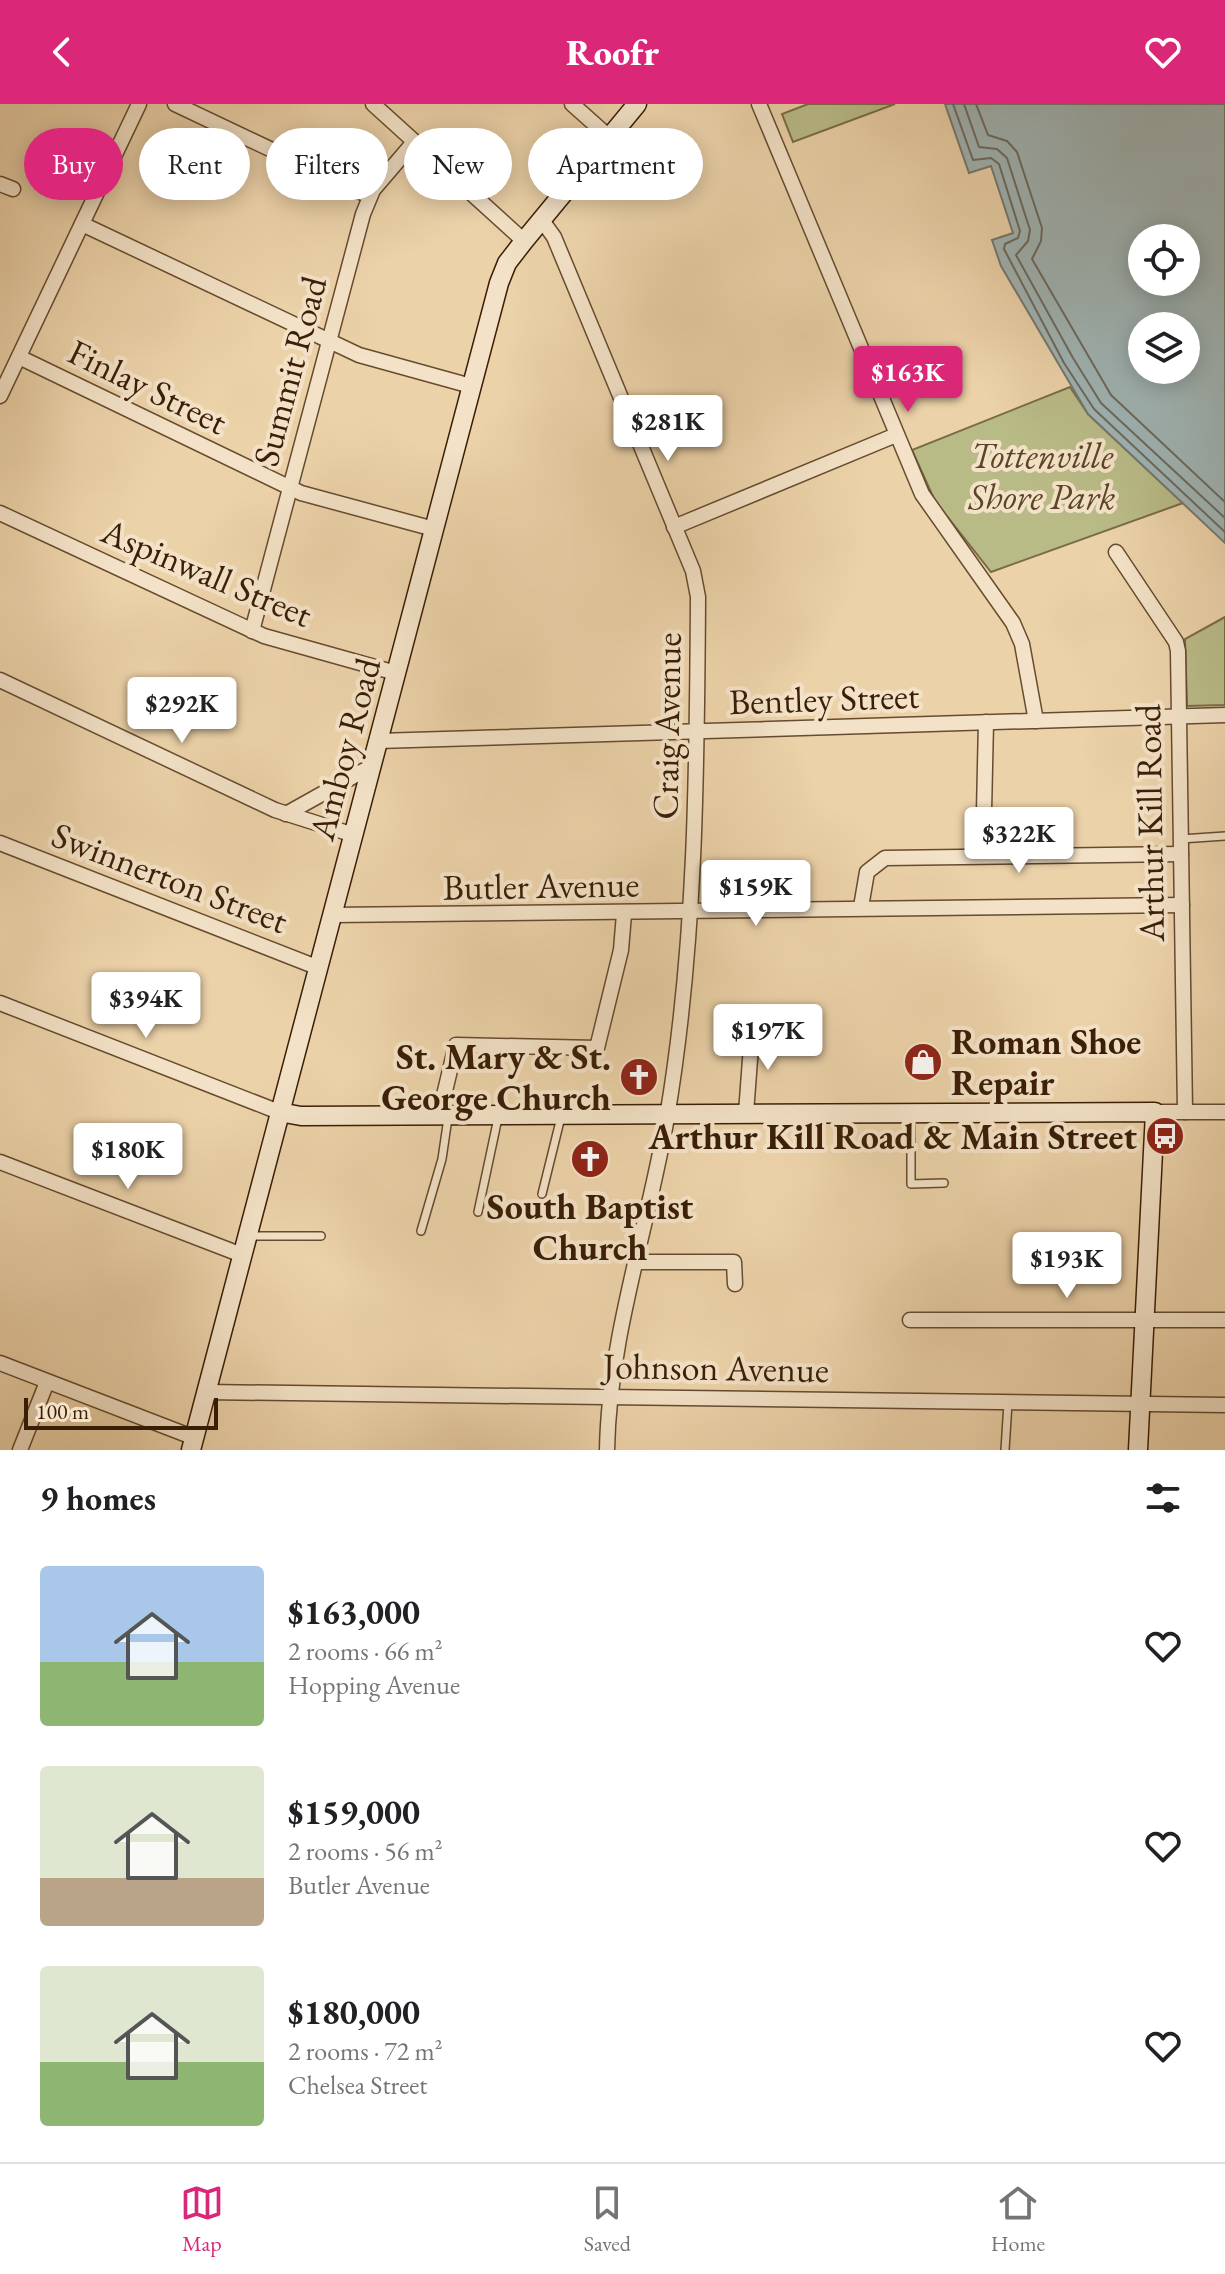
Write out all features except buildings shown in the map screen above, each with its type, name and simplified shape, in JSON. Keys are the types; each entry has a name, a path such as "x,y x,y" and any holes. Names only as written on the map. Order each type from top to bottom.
{"street":[{"path":"0,396 139,104"},
{"path":"175,104 266,147"},
{"path":"373,104 404,133"},
{"path":"572,104 599,128"},
{"name":"Amboy Road","path":"617,128 637,104"},
{"path":"759,104 922,494 1013,623 1022,644 1036,721"},
{"name":"Summit Road","path":"388,173 404,154"},
{"name":"Summit Road","path":"252,631 368,200"},
{"path":"478,200 524,241"},
{"name":"Amboy Road","path":"193,1444 502,273 557,200"},
{"name":"Craig Avenue","path":"541,219 554,237 697,587 691,912 668,1115 608,1396 607,1450"},
{"path":"82,224 375,361 471,386"},
{"name":"Finlay Street","path":"19,357 289,487 434,529"},
{"path":"674,527 896,435"},
{"name":"Aspinwall Street","path":"0,513 252,631 396,673"},
{"name":"Arthur Kill Road","path":"1116,552 1176,642 1180,717 1185,1112"},
{"path":"0,680 286,814 354,835"},
{"name":"Bentley Street","path":"378,741 1225,715"},
{"path":"983,856 986,722"},
{"path":"286,814 372,766"},
{"name":"Swinnerton Street","path":"0,843 319,968"},
{"path":"861,907 863,884 875,862 885,858 1181,846"},
{"name":"Butler Avenue","path":"333,915 624,914 861,907 1182,905"},
{"path":"444,1116 456,1045 597,1048 621,950 624,914"},
{"path":"0,1003 279,1112 301,1116 1225,1112"},
{"path":"746,1113 752,1033 794,1033"},
{"path":"1138,1450 1155,1112"},
{"path":"0,1162 242,1255"},
{"path":"635,1262 734,1262 735,1284"},
{"path":"910,1320 1225,1320"},
{"path":"0,1363 193,1444"},
{"path":"20,1450 47,1382"},
{"name":"Johnson Avenue","path":"206,1392 1225,1405"}],"lane":[{"path":"1181,846 1225,836"},
{"path":"911,1113 911,1184 944,1183"},
{"path":"478,1212 498,1115"},
{"path":"542,1194 562,1115"},
{"path":"421,1231 442,1159 444,1116"},
{"path":"247,1236 321,1236"},
{"path":"1005,1450 1008,1400"}],"green space":[{"path":"808,104 895,104 793,142 782,114"},
{"name":"Tottenville Shore Park","path":"1070,387 1088,414 1183,503 991,572 935,501 912,450"},
{"path":"1225,617 1225,705 1187,706 1185,639"}],"water":[{"path":"945,104 1225,104 1225,543 1088,414 1001,266 992,240 1013,233 991,166 969,173"}],"place":[{"name":"Roman Shoe Repair","path":"923,1062"},
{"name":"St. Mary & St. George Church","path":"639,1077"},
{"name":"Arthur Kill Road & Main Street","path":"1165,1136"},
{"name":"South Baptist Church","path":"590,1159"}]}
